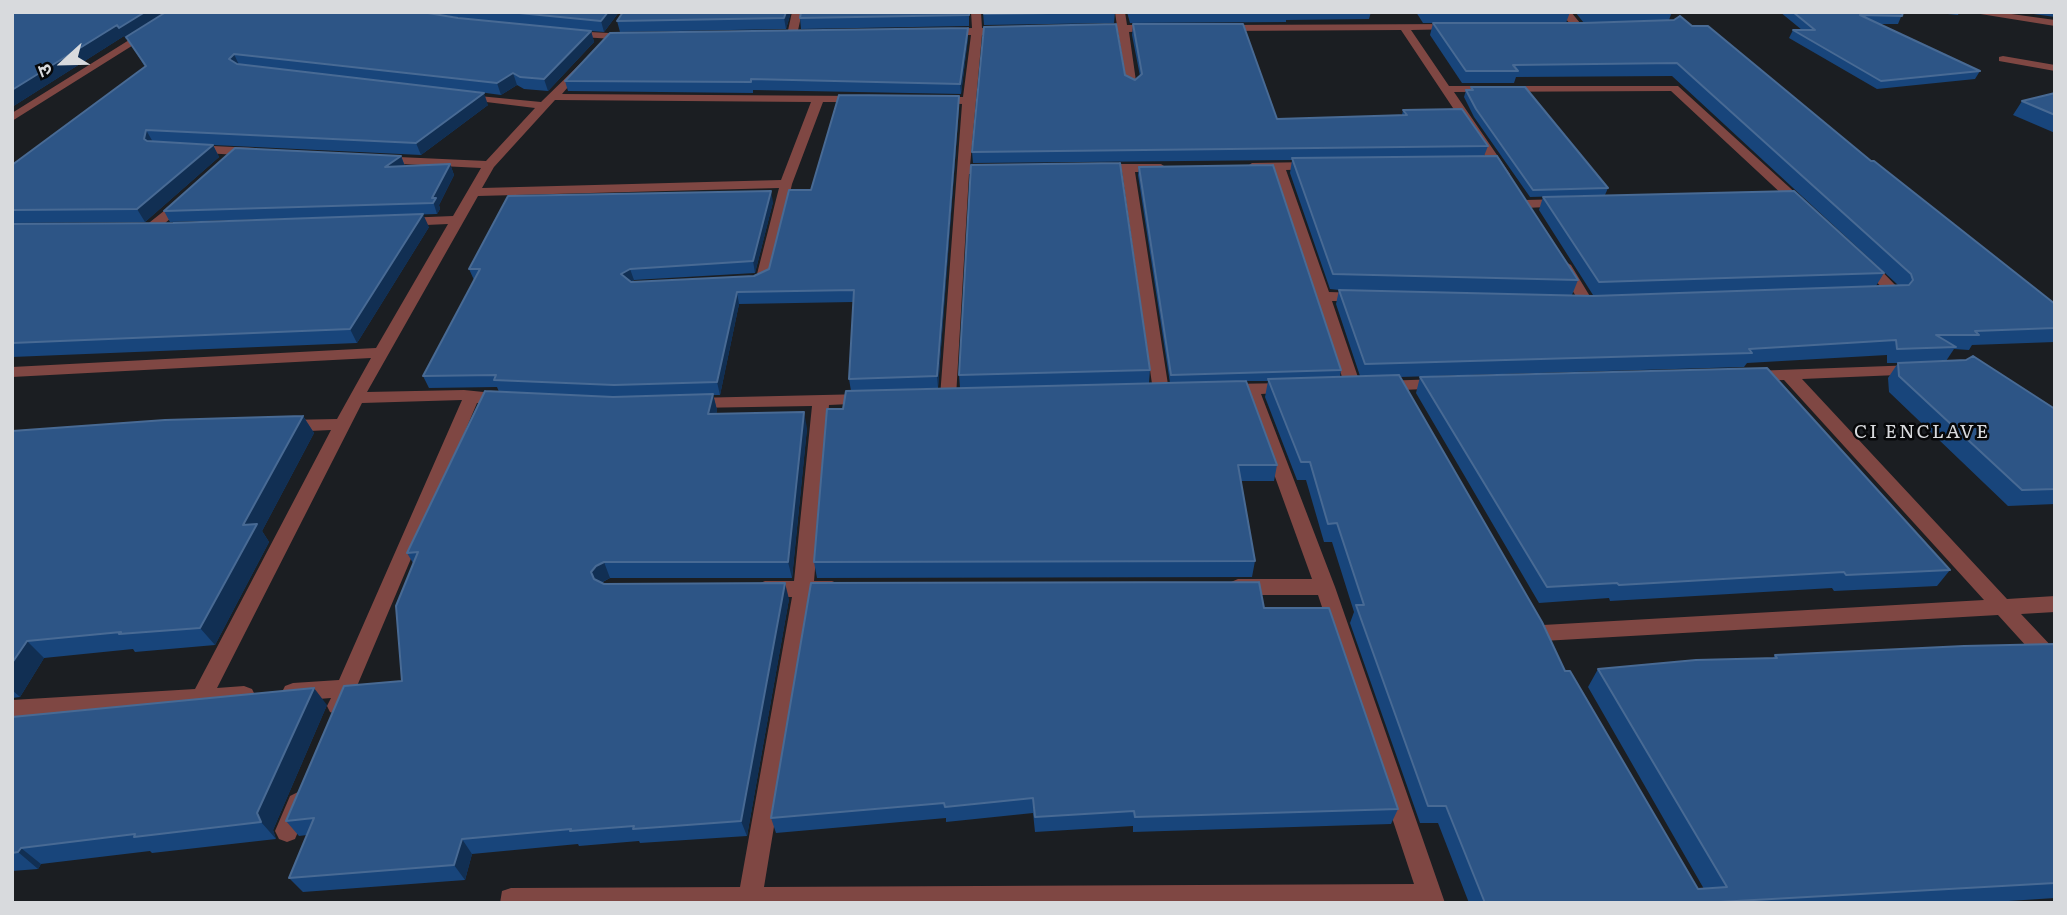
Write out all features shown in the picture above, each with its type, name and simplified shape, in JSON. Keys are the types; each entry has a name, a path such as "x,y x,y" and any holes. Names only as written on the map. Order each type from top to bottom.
{"street":[{"path":"12,118 181,12"},
{"path":"792,35 797,12"},
{"path":"949,397 968,101 977,32 976,12"},
{"path":"1120,12 1133,86"},
{"path":"1565,12 1580,29"},
{"path":"1973,12 2055,23"},
{"path":"201,698 356,398 489,165 599,48 620,21"},
{"path":"1404,27 1447,89 1491,164 1522,199 1579,203"},
{"path":"1203,28 1472,27"},
{"path":"1083,30 1163,28"},
{"path":"1567,29 1593,28"},
{"path":"938,33 1017,31"},
{"path":"555,33 599,48 635,37"},
{"path":"779,35 806,35"},
{"path":"2003,59 2055,68"},
{"path":"1447,89 1674,88 1813,215"},
{"path":"449,95 548,102 872,99"},
{"path":"729,282 756,281 764,277 786,184 818,99"},
{"path":"927,100 968,101"},
{"path":"184,149 263,153"},
{"path":"218,169 237,152"},
{"path":"369,159 489,165"},
{"path":"1238,167 1320,166"},
{"path":"1087,168 1169,167"},
{"path":"1279,167 1323,296 1347,386 1455,384"},
{"path":"1128,168 1161,391"},
{"path":"963,170 1004,169"},
{"path":"474,192 786,184"},
{"path":"170,229 143,229 198,186"},
{"path":"1766,197 1793,197"},
{"path":"388,222 457,220"},
{"path":"1853,252 1895,293 1876,294"},
{"path":"1560,259 1587,302"},
{"path":"1323,296 1378,298"},
{"path":"12,372 381,353"},
{"path":"1734,377 1927,370"},
{"path":"1789,375 2055,664"},
{"path":"1400,385 1413,409"},
{"path":"1212,390 1302,387"},
{"path":"511,900 1432,899 1325,587 1251,389"},
{"path":"356,398 464,395 471,398 524,400"},
{"path":"331,724 471,398"},
{"path":"672,404 885,398"},
{"path":"750,899 803,589 821,400"},
{"path":"274,426 343,424"},
{"path":"1215,587 1325,587"},
{"path":"748,589 858,589"},
{"path":"1556,656 1539,627 2055,604"},
{"path":"12,709 346,688"},
{"path":"287,831 306,783"}],"building":[{"path":"12,12 145,12 119,28 117,25 12,90"},
{"path":"166,12 422,12 591,31 544,79 520,77 513,73 497,83 234,54 229,59 237,64 484,93 416,143 146,130 144,139 147,141 213,145 137,209 12,210 12,165 146,66 126,37"},
{"path":"509,12 608,12 601,21"},
{"path":"623,12 786,12 784,18 617,21"},
{"path":"801,12 969,12 969,15 800,18"},
{"path":"984,12 1115,12 984,14"},
{"path":"1793,12 1903,12 1902,16 1860,15 1980,71 1881,81 1793,30 1815,30"},
{"path":"1680,16 1692,26 1708,26 1871,161 2055,304 2055,328 1975,331 1979,335 1936,335 1956,347 1897,349 1896,340 1749,349 1752,353 1365,364 1339,290 1593,296 1909,285 1913,280 1911,274 1677,63 1513,65 1518,71 1466,71 1433,23 1584,23 1674,20"},
{"path":"1116,24 1125,75 1135,80 1142,74 1133,24 1243,24 1277,119 1407,115 1403,110 1462,109 1488,146 972,152 984,27"},
{"path":"968,28 960,84 751,79 751,82 565,81 610,33"},
{"path":"1471,87 1525,87 1608,188 1533,190 1476,109 1466,90 1473,90"},
{"path":"2055,93 2055,115 2022,101"},
{"path":"839,95 959,96 937,376 849,379 854,290 737,292 717,382 614,385 494,380 496,375 423,376 480,269 469,269 508,196 771,191 753,261 630,269 621,274 631,282 754,276 769,269 789,190 811,190"},
{"path":"235,148 401,156 385,167 450,164 432,198 436,198 433,203 164,211"},
{"path":"1497,156 1578,280 1333,274 1292,158"},
{"path":"1120,163 1150,370 959,375 971,165"},
{"path":"1273,165 1341,370 1171,375 1139,167"},
{"path":"1794,191 1884,273 1599,282 1543,197"},
{"path":"423,214 350,329 12,343 12,224 173,223"},
{"path":"1973,356 2055,409 2055,489 2022,490 1899,376 1898,363 1966,360"},
{"path":"1767,368 1950,570 1846,575 1844,572 1547,587 1420,377"},
{"path":"1399,375 1542,622 1565,671 1570,671 1698,889 1727,887 1598,669 1696,660 1777,658 1775,655 2055,644 2055,883 1701,903 1485,903 1446,806 1428,806 1356,605 1364,605 1337,523 1328,524 1310,462 1301,462 1268,379"},
{"path":"1246,381 1277,465 1238,465 1255,561 814,562 827,409 843,409 846,391"},
{"path":"485,391 613,397 713,394 708,414 804,412 788,562 604,562 591,572 594,579 604,584 785,583 741,821 633,829 634,826 570,831 571,829 462,839 454,865 289,878 314,818 286,821 344,686 402,681 396,606 418,552 407,553"},
{"path":"303,416 243,525 257,524 200,628 27,641 12,663 12,431 165,420"},
{"path":"1259,582 1264,608 1329,608 1398,809 1135,817 1134,811 1035,817 1033,798 945,807 944,803 771,818 811,583"},
{"path":"314,688 257,813 261,822 21,848 12,853 12,717"}],"district":[{"name":"CI ENCLAVE","path":"1922,432"}]}
